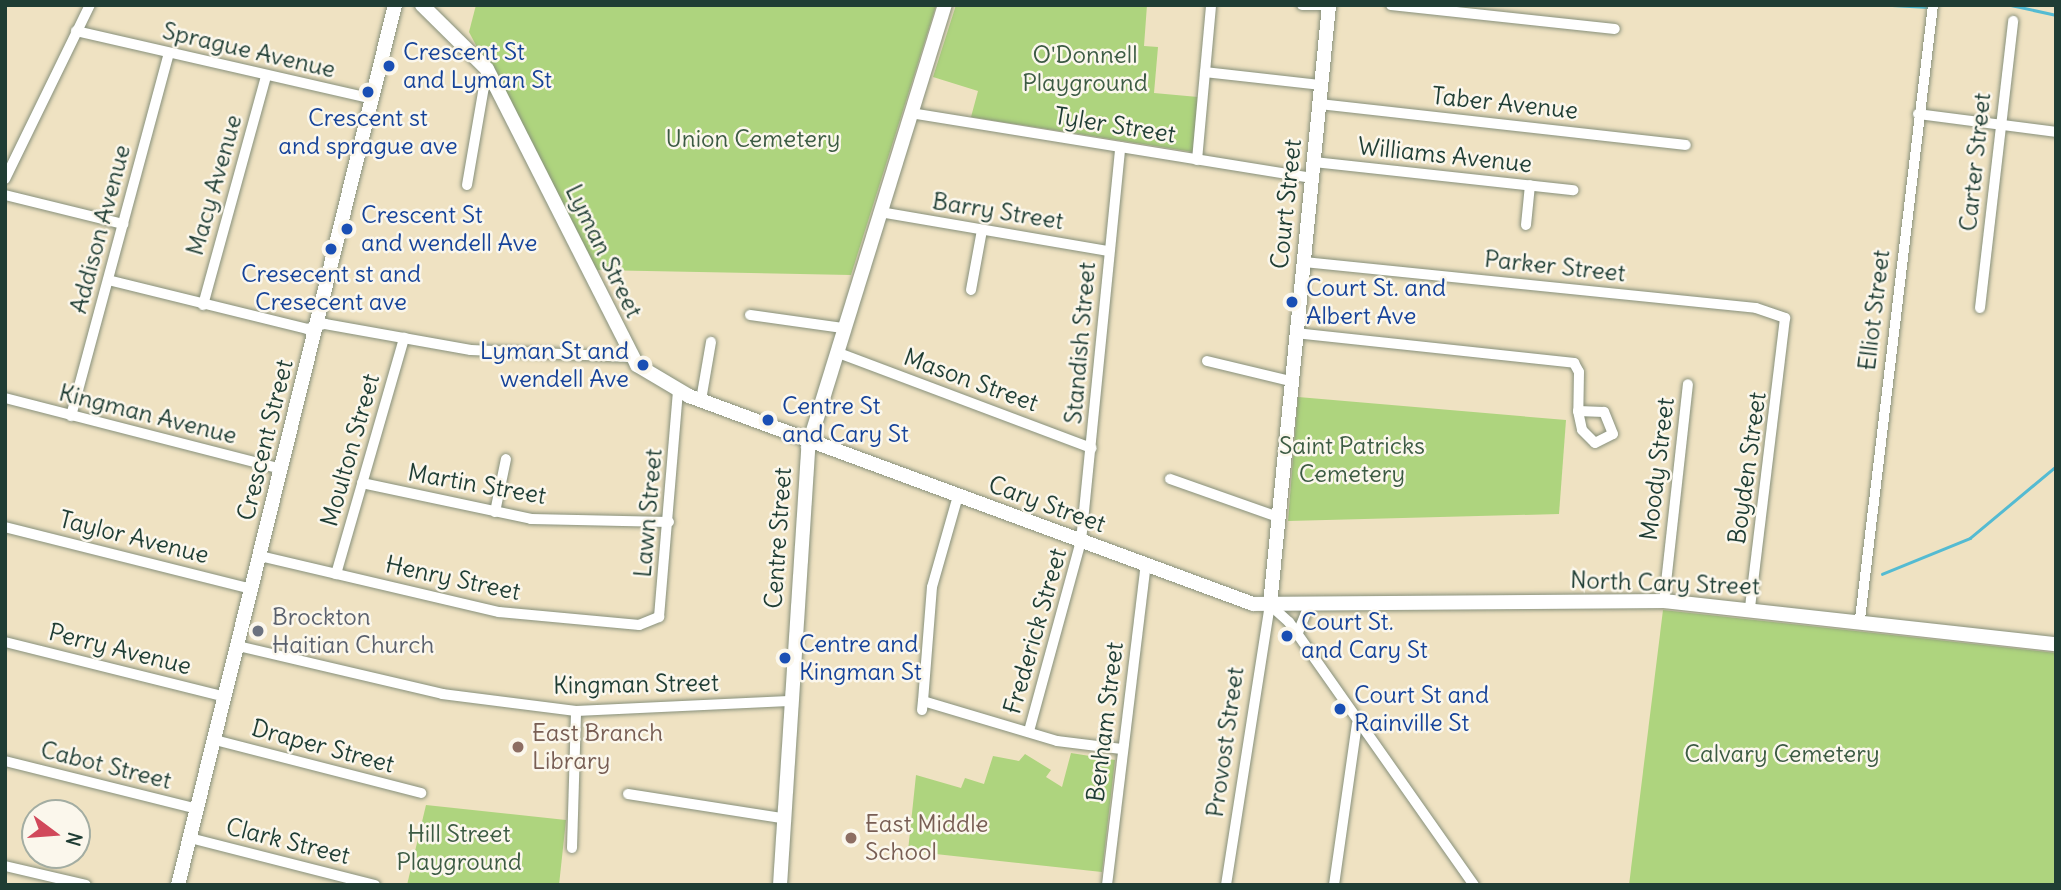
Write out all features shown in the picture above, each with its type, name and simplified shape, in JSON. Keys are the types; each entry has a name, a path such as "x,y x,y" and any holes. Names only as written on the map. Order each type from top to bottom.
{"main road":[{"name":"Crescent Street","path":"178,885 395,5"},
{"name":"Lyman Street","path":"422,5 487,69 631,357 650,377 678,391 810,440"},
{"name":"Centre Street","path":"780,885 781,818 810,440 945,5"},
{"name":"Court Street","path":"1270,605 1328,5"},
{"name":"Cary Street","path":"810,440 1146,565 1270,605"},
{"name":"North Cary Street","path":"1270,605 1664,601 1860,619 2056,644"}],"street":[{"path":"5,179 90,5"},
{"path":"1197,160 1211,5"},
{"path":"1302,5 1328,5"},
{"path":"1391,5 1615,29"},
{"name":"Elliot Street","path":"1860,619 1932,9"},
{"name":"Carter Street","path":"1980,308 2013,20"},
{"name":"Sprague Avenue","path":"76,31 372,99"},
{"name":"Addison Avenue","path":"71,416 169,53"},
{"path":"467,186 487,69"},
{"path":"1205,72 1321,85"},
{"name":"Macy Avenue","path":"203,305 266,76"},
{"name":"Taber Avenue","path":"1320,104 1686,145"},
{"name":"Tyler Street","path":"911,113 1312,178"},
{"path":"1918,114 2056,132"},
{"name":"Standish Street","path":"1081,541 1120,148"},
{"name":"Williams Avenue","path":"1314,162 1573,190"},
{"path":"1526,225 1530,185"},
{"path":"5,195 123,224"},
{"name":"Barry Street","path":"880,212 1109,251"},
{"path":"971,290 982,230"},
{"name":"Parker Street","path":"1304,262 1756,308 1785,318 1786,334"},
{"path":"108,280 307,329 316,326 471,349 631,357"},
{"path":"750,315 843,328"},
{"path":"1295,333 1574,363 1578,411"},
{"name":"Boyden Street","path":"1750,608 1786,334"},
{"name":"Moulton Street","path":"336,574 404,338"},
{"path":"701,400 711,342"},
{"name":"Mason Street","path":"836,352 1092,448"},
{"path":"1207,361 1290,381"},
{"name":"Moody Street","path":"1664,601 1688,384"},
{"name":"Lawn Street","path":"639,625 659,617 678,391"},
{"name":"Kingman Avenue","path":"5,398 281,469"},
{"path":"495,512 506,459"},
{"path":"1170,479 1278,517"},
{"name":"Martin Street","path":"362,483 531,519 669,522"},
{"path":"958,496 932,587 922,705 1028,731 1122,749"},
{"name":"Taylor Avenue","path":"5,527 252,589"},
{"name":"Frederick Street","path":"1028,731 1081,541"},
{"name":"Henry Street","path":"260,556 499,612 639,625"},
{"name":"Benham Street","path":"1107,885 1146,565"},
{"path":"1270,605 1297,635 1357,724 1474,885"},
{"name":"Provost Street","path":"1226,885 1270,605"},
{"path":"1297,635 1309,606"},
{"name":"Perry Avenue","path":"5,642 225,697"},
{"name":"Kingman Street","path":"238,646 442,694 576,711 789,701"},
{"path":"572,848 576,711"},
{"path":"1334,885 1357,724"},
{"name":"Draper Street","path":"215,740 421,793"},
{"name":"Cabot Street","path":"5,761 197,809"},
{"path":"628,794 781,818"},
{"name":"Clark Street","path":"190,838 374,885"},
{"path":"5,866 86,885"}],"green space":[{"name":"Union Cemetery","path":"476,5 936,6 851,275 595,270 469,32"},
{"name":"O'Donnell Playground","path":"956,5 1147,5 1144,46 1158,47 1154,93 1198,97 1193,152 971,117 978,91 933,77"},
{"name":"Saint Patricks Cemetery","path":"1298,397 1566,420 1559,514 1288,521"},
{"name":"Calvary Cemetery","path":"1663,610 2056,653 2056,885 1629,885"},
{"path":"1071,753 1115,760 1102,872 908,851 916,775 961,788 965,778 984,784 993,756 1019,761 1025,754 1051,770 1046,777 1062,787"},
{"name":"Hill Street Playground","path":"426,805 566,820 559,885 407,885"}],"waterway":[{"path":"1892,5 1928,7"},
{"path":"2011,5 2056,15"},
{"path":"1882,574 1970,538 2056,466"}],"place":[{"name":"Crescent St and Lyman St","path":"389,66"},
{"name":"Crescent st and sprague ave","path":"368,92"},
{"name":"Crescent St and wendell Ave","path":"347,229"},
{"name":"Cresecent st and Cresecent ave","path":"331,249"},
{"name":"Court St. and Albert Ave","path":"1292,302"},
{"name":"Lyman St and wendell Ave","path":"643,365"},
{"name":"Centre St and Cary St","path":"768,420"},
{"name":"Brockton Haitian Church","path":"258,631"},
{"name":"Court St. and Cary St","path":"1287,636"},
{"name":"Centre and Kingman St","path":"785,658"},
{"name":"Court St and Rainville St","path":"1340,709"},
{"name":"East Branch Library","path":"518,747"},
{"name":"East Middle School","path":"851,838"}]}
